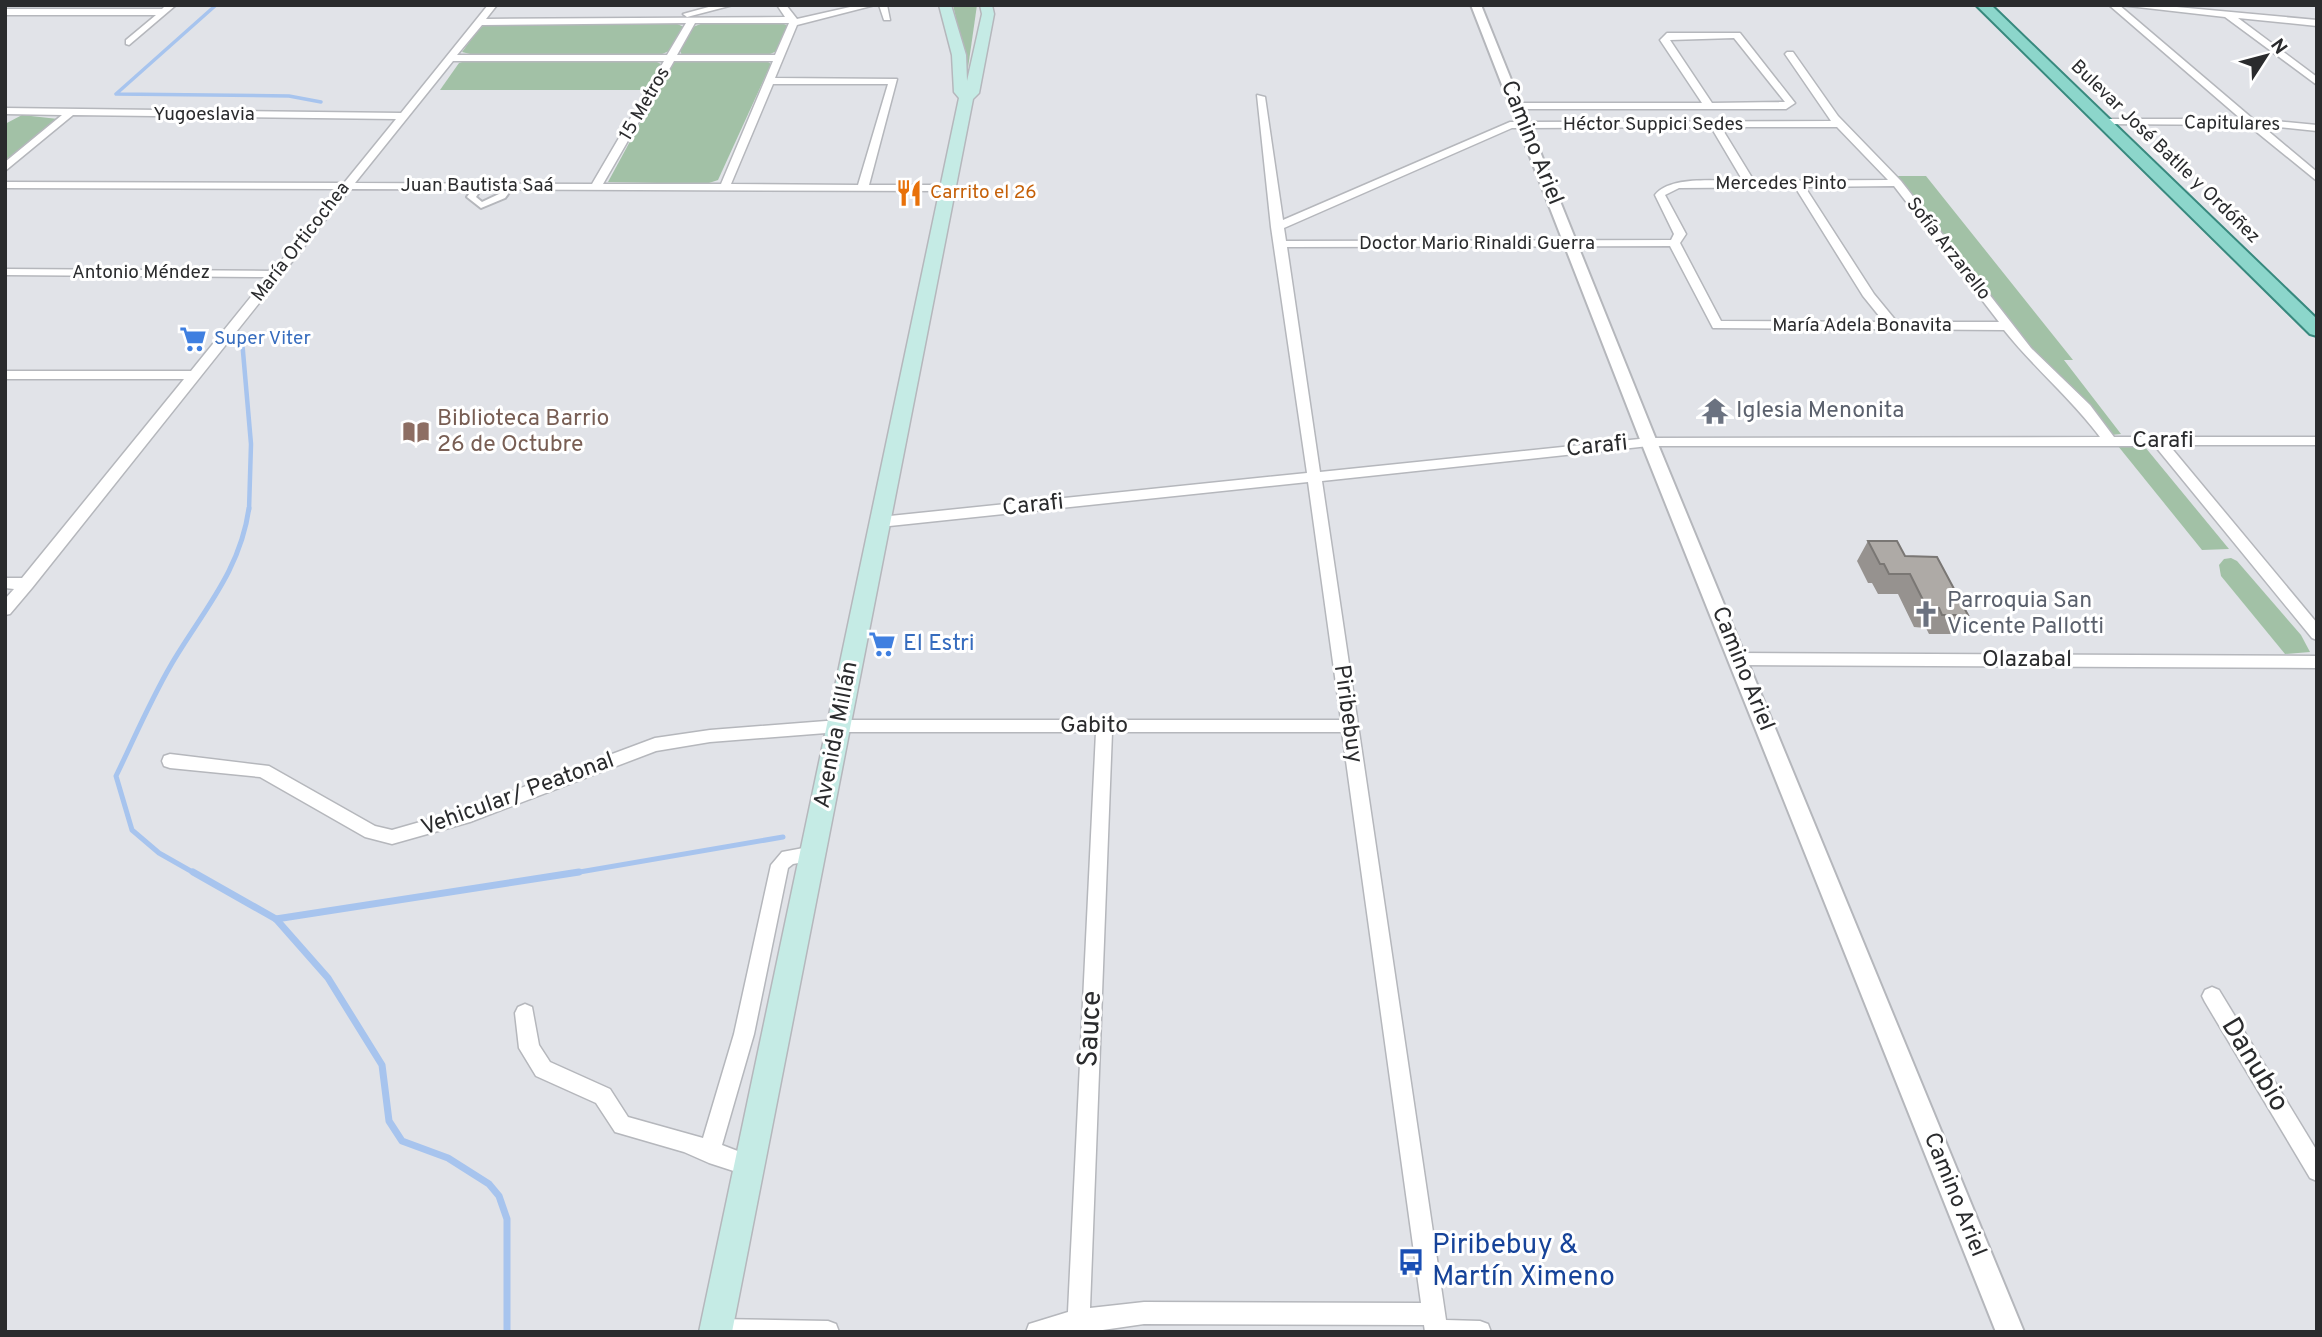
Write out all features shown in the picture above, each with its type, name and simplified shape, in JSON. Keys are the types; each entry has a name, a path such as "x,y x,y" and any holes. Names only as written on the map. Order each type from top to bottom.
{"main road":[{"name":"Bulevar José Batlle y Ordóñez","path":"1983,5 2317,330"},
{"name":"Avenida Millán","path":"946,7 959,55 961,92 966,97"},
{"name":"Avenida Millán","path":"715,1331 966,97 972,93 988,8"}],"street":[{"path":"128,42 172,5"},
{"name":"María Orticochea","path":"5,610 493,5"},
{"path":"655,21 729,5"},
{"path":"780,5 793,21"},
{"path":"481,22 590,17 655,21 793,21 871,5"},
{"path":"883,5 887,18"},
{"name":"Camino Ariel","path":"1476,5 1649,442 1668,483 2010,1332"},
{"path":"2113,5 2317,178"},
{"path":"2124,5 2317,23"},
{"path":"5,12 163,12"},
{"path":"2227,14 2317,82"},
{"name":"15 Metros","path":"596,186 692,21"},
{"path":"725,187 793,21"},
{"path":"1516,106 1709,106 1786,106 1790,103 1737,36 1667,36 1665,40 1709,106"},
{"name":"Sofía Arzarello","path":"1790,54 1840,124 1897,183 2027,351 2085,408 2110,441"},
{"path":"449,58 778,58"},
{"path":"769,81 894,81 863,187"},
{"name":"Piribebuy","path":"1260,97 1435,1326"},
{"name":"Yugoeslavia","path":"5,111 69,114 402,116"},
{"path":"5,168 69,114"},
{"name":"Capitulares","path":"2105,122 2251,122 2317,128"},
{"name":"Héctor Suppici Sedes","path":"1277,227 1510,125 1840,124"},
{"path":"1715,126 1749,184"},
{"name":"Mercedes Pinto","path":"1674,243 1680,234 1660,195 1666,189 1678,185 1897,183"},
{"path":"1798,184 1869,296 1893,325"},
{"name":"Juan Bautista Saá","path":"5,185 949,188"},
{"path":"479,186 471,197 481,205 502,196 510,186"},
{"name":"Doctor Mario Rinaldi Guerra","path":"1279,244 1674,243"},
{"name":"María Adela Bonavita","path":"1674,243 1717,324 1805,327 2007,326"},
{"name":"Antonio Méndez","path":"5,272 276,274"},
{"path":"5,375 196,375"},
{"path":"2158,441 2317,634"},
{"name":"Carafi","path":"880,522 1649,442 2317,441"},
{"path":"5,583 27,584"},
{"name":"Olazabal","path":"1738,659 2317,662"},
{"name":"Gabito","path":"839,726 1349,726"},
{"name":"Vehicular/ Peatonal","path":"170,761 263,771 370,832 392,837 464,817 655,745 710,736 839,726"},
{"name":"Sauce","path":"1078,1326 1104,726"},
{"path":"709,1153 744,1034 780,865 788,857 814,854"},
{"name":"Danubio","path":"2212,996 2317,1171"},
{"path":"525,1013 529,1048 542,1069 603,1096 622,1125 684,1142 749,1166"},
{"path":"1037,1332 1144,1313 1435,1326 1480,1332"},
{"path":"715,1331 828,1332"}],"green space":[{"path":"953,5 977,5 968,68 967,68"},
{"path":"675,23 684,27 669,51 660,55 474,55 462,52 480,27 491,24"},
{"path":"703,23 782,23 788,26 777,51 768,55 682,55 680,51 693,27"},
{"path":"764,59 771,64 718,180 706,184 608,182 673,62"},
{"path":"655,61 661,64 645,90 440,90 459,63"},
{"path":"22,115 58,119 5,166 5,124"},
{"path":"1897,176 1926,176 2073,360 2064,360 2121,434 2111,435 2035,357"},
{"path":"2118,446 2145,447 2229,549 2202,550"},
{"path":"2224,559 2237,561 2301,635 2310,652 2285,654 2221,576 2219,565"}],"building":[{"path":"1868,541 1897,541 1905,556 1937,557 1968,615 1942,615 1939,608 1927,608 1910,574 1889,574 1884,564 1880,564"}],"waterway":[{"path":"216,5 116,94 289,96 321,102"},
{"path":"242,340 251,444 249,510"},
{"path":"196,874 159,853 132,830 116,776 163,679 229,572 249,508"},
{"path":"568,874 783,837"},
{"path":"193,872 276,919"},
{"path":"276,919 579,872"},
{"path":"276,919 328,978 382,1065 389,1121 402,1141 448,1158 489,1184 499,1196 507,1219 507,1332"}],"place":[{"name":"Carrito el 26","path":"909,193"},
{"name":"Super Viter","path":"193,339"},
{"name":"Iglesia Menonita","path":"1715,411"},
{"name":"Biblioteca Barrio 26 de Octubre","path":"416,432"},
{"name":"Parroquia San Vicente Pallotti","path":"1926,614"},
{"name":"El Estri","path":"882,644"},
{"name":"Piribebuy & Martín Ximeno","path":"1411,1262"}]}
